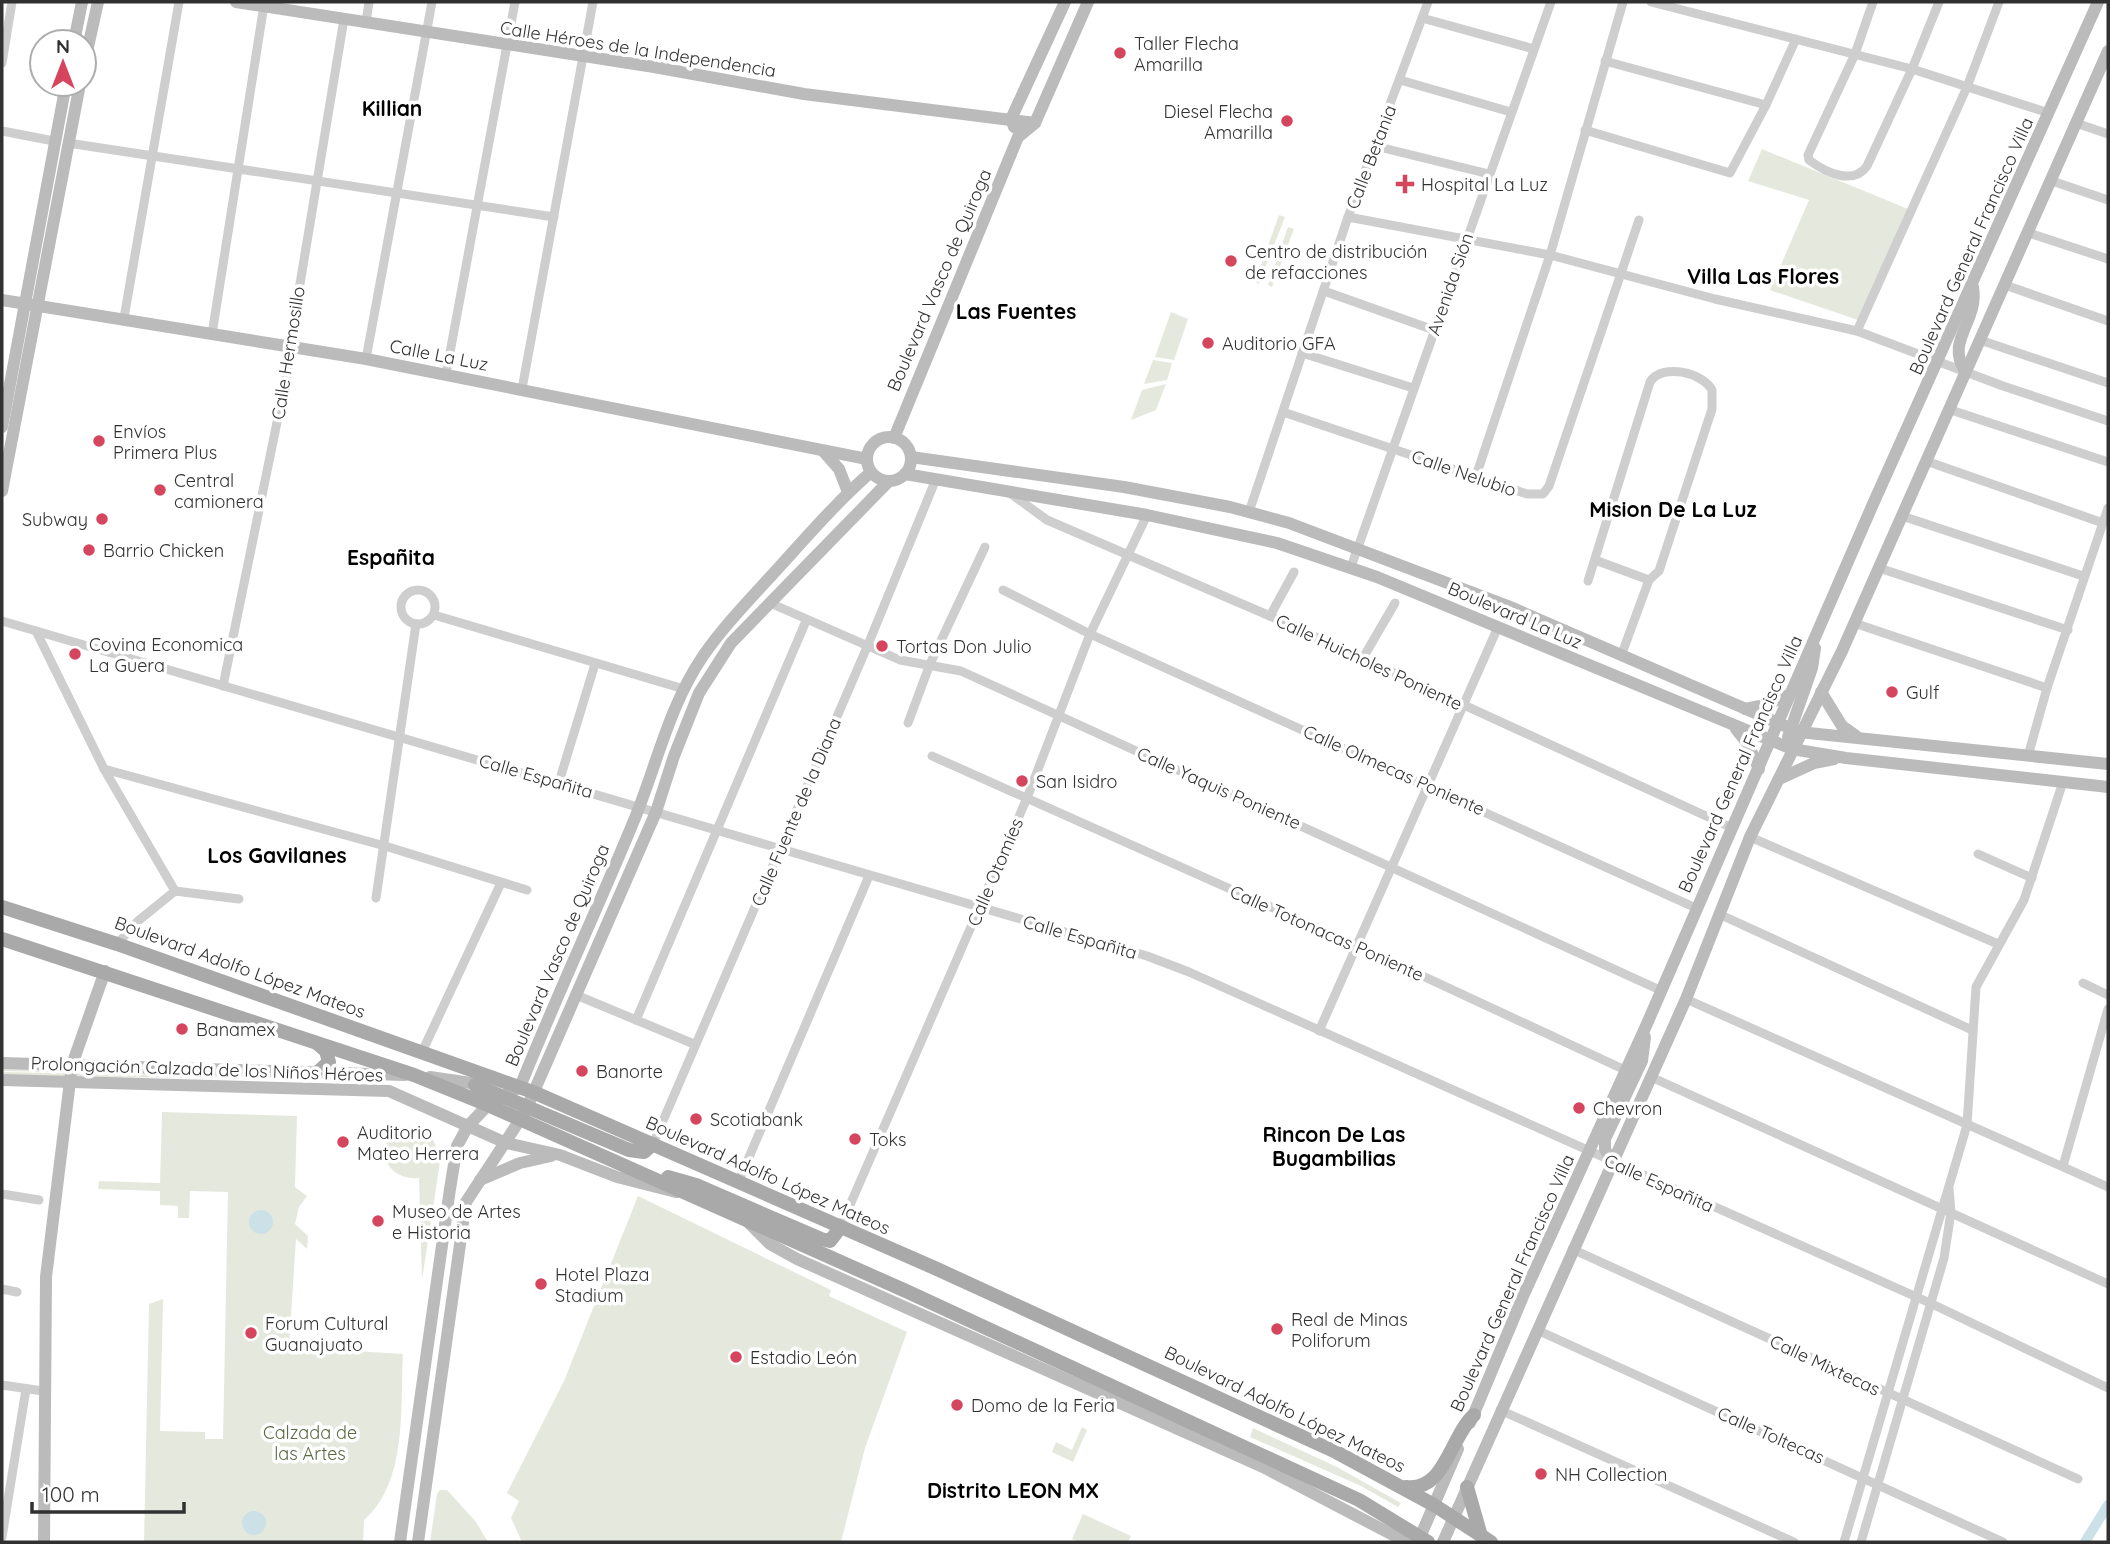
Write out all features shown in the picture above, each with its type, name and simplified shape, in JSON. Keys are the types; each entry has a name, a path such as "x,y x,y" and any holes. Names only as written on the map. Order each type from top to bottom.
{"main road":[{"name":"Boulevard Adolfo López Mateos","path":"2,907 117,944 422,1052 525,1101 653,1144 1336,1451 1434,1505 1486,1539"},
{"name":"Boulevard Adolfo López Mateos","path":"2,939 414,1075 488,1105 525,1101 632,1171 746,1220 1359,1500 1422,1541"},
{"path":"314,1041 326,1051 329,1062 318,1072"},
{"path":"475,1085 505,1097 525,1101"},
{"path":"632,1171 696,1185 821,1239 830,1241 840,1228"},
{"path":"1380,1476 1408,1488 1429,1484 1437,1476 1462,1426 1474,1415"},
{"path":"1467,1487 1486,1539"}],"street":[{"path":"2,63 12,2"},
{"path":"77,28 82,2"},
{"path":"92,28 98,2"},
{"path":"124,318 179,2"},
{"name":"Calle Héroes de la Independencia","path":"236,2 636,64 804,94 1035,123"},
{"path":"366,22 369,2"},
{"path":"366,359 432,2"},
{"path":"446,374 514,2"},
{"path":"522,390 593,2"},
{"path":"1018,137 1011,120 1065,2"},
{"name":"Boulevard Vasco de Quiroga","path":"894,438 1018,137 1035,123 1088,2"},
{"name":"Calle Betania","path":"1249,512 1348,217 1428,2"},
{"name":"Avenida Sión","path":"1351,568 1550,2"},
{"path":"1476,476 1550,255 1623,2"},
{"path":"1651,2 1912,69 2049,113"},
{"path":"1873,2 1855,54 1809,160 1837,174 1854,178 1867,166 1912,69 1938,2"},
{"path":"1857,331 1966,87 1999,2"},
{"name":"Boulevard General Francisco Villa","path":"1422,1541 1434,1505 1588,1152 1662,991 1730,827 1770,741 1784,727 1791,694 1816,634 2098,2"},
{"path":"212,334 264,5"},
{"path":"1422,18 1534,49"},
{"name":"Calle Hermosillo","path":"223,686 292,349 344,19"},
{"path":"1585,130 1730,173 1766,105 1796,39"},
{"path":"1443,1542 1686,999 1750,836 1790,748 1803,733 1879,569 2108,51"},
{"path":"1605,61 1766,105"},
{"path":"1400,80 1511,112"},
{"path":"2,491 61,142 65,98"},
{"path":"61,142 75,98"},
{"path":"2076,123 2108,134"},
{"path":"2,131 554,217"},
{"path":"1375,146 1489,174"},
{"path":"2052,181 2108,200"},
{"path":"1348,217 1550,255 1621,275 1857,331 2108,421"},
{"name":"Calle Nelubio","path":"1283,412 1535,496 1547,491 1639,220"},
{"path":"2029,233 2108,259"},
{"path":"2005,285 2108,321"},
{"path":"1965,371 1957,358 1956,348 1973,312 1976,301 1973,287"},
{"path":"1324,291 1434,330"},
{"name":"Calle La Luz","path":"2,300 366,359 867,459"},
{"path":"2,427 4,397 33,306"},
{"path":"1980,340 2108,383"},
{"path":"1302,353 1413,388"},
{"path":"1588,581 1646,391 1654,375 1671,371 1705,381 1712,390 1713,403 1659,571 1648,580 1621,656"},
{"path":"1948,409 2108,463"},
{"path":"886,437 905,444 911,457 905,474 889,481 871,472 867,459 872,444 886,437"},
{"path":"823,452 835,462 848,492"},
{"name":"Boulevard La Luz","path":"911,457 1124,487 1249,512 1358,548 1507,606 1743,710 1803,733 2108,764"},
{"path":"1926,461 2102,523"},
{"name":"Boulevard Vasco de Quiroga","path":"525,1101 580,948 640,807 656,753 684,689 702,657 733,617 848,492 871,472"},
{"name":"Boulevard La Luz","path":"905,474 1147,515 1276,543 1351,568 1790,748 1846,758 2108,787"},
{"name":"Calle Fuente de la Diana","path":"653,1144 867,648 936,480"},
{"name":"Boulevard Vasco de Quiroga","path":"418,1542 458,1241 466,1202 506,1143 576,995 656,812 674,756 699,694 716,664 770,603 889,481"},
{"name":"Calle Huicholes Poniente","path":"1010,493 1047,520 1270,616 1730,827"},
{"path":"2028,756 2083,576 2108,508"},
{"name":"Calle Otomíes","path":"840,1228 1027,798 1090,634 1126,553 1147,515"},
{"path":"1902,516 2083,576"},
{"path":"908,723 930,664 985,547"},
{"path":"1595,560 1648,580"},
{"path":"1879,569 2068,630"},
{"path":"1270,616 1294,572"},
{"path":"422,590 433,597 434,615 426,623 416,624 406,619 401,610 403,599 411,591 422,590"},
{"name":"Calle Olmecas Poniente","path":"1003,590 1090,634 1696,908"},
{"name":"Calle Yaquis Poniente","path":"770,603 867,648 900,660 961,671 1662,991"},
{"path":"1363,658 1395,603"},
{"path":"434,615 684,689"},
{"name":"Calle Españita","path":"2,621 559,782 979,910 1147,956 1930,1303 2108,1388"},
{"path":"636,1020 806,621"},
{"path":"1854,623 2047,688"},
{"path":"376,898 416,624"},
{"path":"1319,1031 1498,627"},
{"path":"36,631 104,769 175,891"},
{"path":"1763,808 1779,779 1790,748 1784,727 1812,668 1816,634"},
{"path":"702,657 716,664"},
{"path":"559,782 595,664"},
{"path":"1821,692 1842,726 1859,738"},
{"path":"1743,710 1765,705 1791,694"},
{"path":"1734,726 1748,744 1759,768"},
{"name":"Calle Totonacas Poniente","path":"932,756 1356,945 1625,1070"},
{"path":"1779,779 1814,763 1846,758"},
{"path":"104,769 385,846 527,890"},
{"path":"1844,1542 1967,1125 1976,987 2024,900 2063,782"},
{"path":"1750,836 1998,944"},
{"path":"1978,854 2032,878"},
{"path":"738,1183 869,876"},
{"path":"422,1052 501,883"},
{"path":"117,944 138,921 175,891 239,899"},
{"path":"1721,915 1972,1030"},
{"path":"580,948 594,953"},
{"path":"44,1542 43,1391 46,1277 72,1065 105,971"},
{"path":"2083,983 2108,995"},
{"path":"576,995 694,1044"},
{"path":"1686,999 2108,1187"},
{"path":"2063,1166 2108,1009"},
{"path":"1611,1162 1605,1149 1605,1139 1642,1061 1646,1026"},
{"name":"Prolongación Calzada de los Niños Héroes","path":"2,1063 414,1075 475,1085 525,1101"},
{"path":"1651,1077 1941,1206 2108,1284"},
{"name":"Prolongación Calzada de los Niños Héroes","path":"2,1080 375,1090 401,1095 506,1143 560,1155 617,1177 687,1194"},
{"path":"400,1542 457,1146 468,1126 488,1105 505,1097"},
{"path":"479,1180 520,1163 560,1155"},
{"path":"1861,1542 1948,1240 1951,1212 1948,1188"},
{"path":"2,1194 39,1200"},
{"path":"746,1220 770,1244 797,1259 1263,1467 1393,1535 1422,1541"},
{"name":"Calle Mixtecas","path":"1572,1249 2078,1479"},
{"path":"2,1289 17,1292"},
{"name":"Calle Toltecas","path":"1537,1330 1863,1476 2003,1542"},
{"path":"2,1385 43,1391"},
{"path":"2,1537 26,1389"},
{"path":"1500,1410 1794,1542"},
{"path":"1368,1521 1387,1542"}],"green space":[{"path":"1762,149 1908,209 1858,320 1770,290 1809,200 1748,181"},
{"path":"1279,215 1285,217 1259,284 1255,282"},
{"path":"1288,227 1294,229 1272,287 1268,285"},
{"path":"1171,312 1188,319 1174,360 1155,357"},
{"path":"1153,360 1172,363 1167,380 1144,384"},
{"path":"1166,384 1156,410 1131,420 1142,390"},
{"path":"2,1067 290,1077 2,1078 2,1072 239,1076 2,1071"},
{"name":"Calzada de las Artes","path":"162,1112 297,1116 295,1187 307,1196 299,1207 295,1224 308,1236 307,1249 296,1239 289,1347 403,1354 401,1420 395,1465 378,1504 364,1520 363,1542 144,1542 149,1304 163,1299 160,1431 205,1432 205,1439 223,1439 228,1192 190,1191 189,1218 178,1218 178,1206 160,1205 160,1191 98,1189 99,1181 160,1183"},
{"path":"409,1126 422,1130 431,1137 436,1147 436,1161 440,1162 422,1280 419,1178 406,1177 396,1172 385,1156 389,1138"},
{"name":"Estadio León","path":"638,1196 831,1290 829,1296 907,1332 865,1448 841,1542 522,1542 511,1518 519,1501 507,1493 564,1381"},
{"path":"1082,1427 1087,1430 1073,1462 1052,1452 1056,1442 1072,1450"},
{"path":"1253,1428 1337,1467 1401,1503 1398,1507 1361,1486 1250,1437"},
{"path":"440,1490 447,1490 476,1522 488,1542 430,1542 437,1494"},
{"path":"1083,1514 1131,1536 1128,1542 1080,1542 1072,1539"}],"shaded area":[{"path":"261,1210 272,1217 273,1222 266,1233 261,1234 250,1227 249,1222 256,1211"},
{"path":"254,1511 263,1514 266,1523 263,1532 254,1535 245,1532 242,1523 245,1514"}],"waterway":[{"path":"2085,1542 2108,1505"}],"place":[{"name":"Taller Flecha Amarilla","path":"1120,53"},
{"name":"Diesel Flecha Amarilla","path":"1287,121"},
{"name":"Hospital La Luz","path":"1405,184"},
{"name":"Centro de distribución de refacciones","path":"1231,261"},
{"name":"Auditorio GFA","path":"1208,343"},
{"name":"Envíos Primera Plus","path":"99,441"},
{"name":"Central camionera","path":"160,490"},
{"name":"Subway","path":"102,519"},
{"name":"Barrio Chicken","path":"89,550"},
{"name":"Tortas Don Julio","path":"882,646"},
{"name":"Covina Economica La Guera","path":"75,654"},
{"name":"Gulf","path":"1892,692"},
{"name":"San Isidro","path":"1022,781"},
{"name":"Banamex","path":"182,1029"},
{"name":"Banorte","path":"582,1071"},
{"name":"Chevron","path":"1579,1108"},
{"name":"Scotiabank","path":"696,1119"},
{"name":"Toks","path":"855,1139"},
{"name":"Auditorio Mateo Herrera","path":"343,1142"},
{"name":"Museo de Artes e Historia","path":"378,1221"},
{"name":"Hotel Plaza Stadium","path":"541,1284"},
{"name":"Real de Minas Poliforum","path":"1277,1329"},
{"name":"Forum Cultural Guanajuato","path":"251,1333"},
{"name":"Estadio León","path":"736,1357"},
{"name":"Domo de la Feria","path":"957,1405"},
{"name":"NH Collection","path":"1541,1474"}],"district":[{"name":"Killian","path":"392,108"},
{"name":"Villa Las Flores","path":"1763,276"},
{"name":"Las Fuentes","path":"1016,311"},
{"name":"Mision De La Luz","path":"1673,509"},
{"name":"Españita","path":"391,557"},
{"name":"Los Gavilanes","path":"277,855"},
{"name":"Rincon De Las Bugambilias","path":"1334,1146"},
{"name":"Distrito LEON MX","path":"1013,1490"}]}
